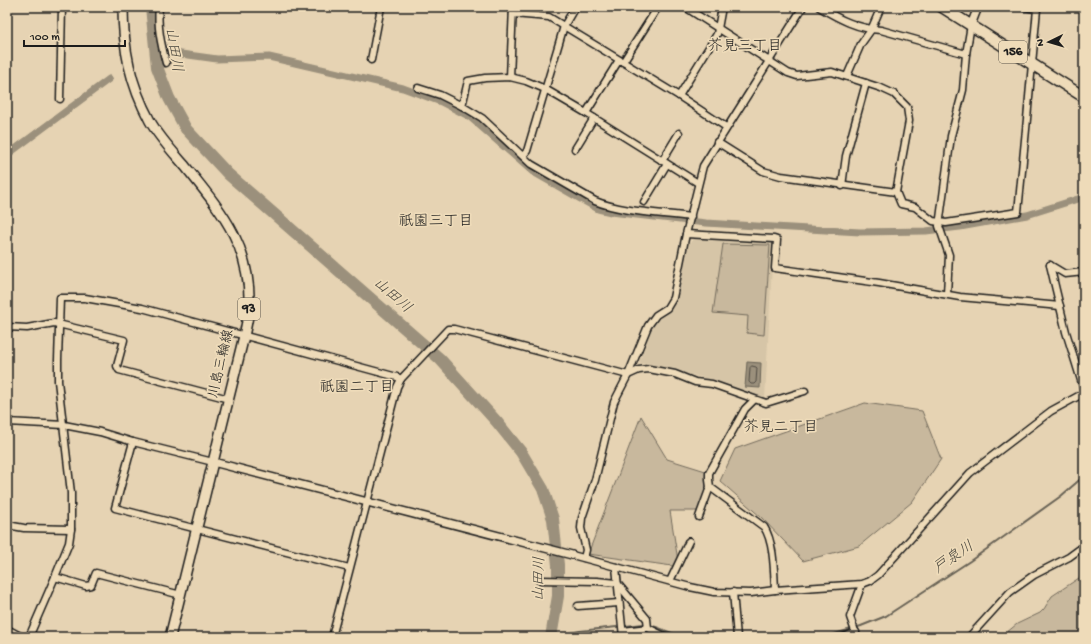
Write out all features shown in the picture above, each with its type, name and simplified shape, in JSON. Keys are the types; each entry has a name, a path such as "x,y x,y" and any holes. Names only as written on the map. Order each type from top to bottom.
{"highway":[{"name":"156","path":"942,7 1084,96"}],"main road":[{"name":"川島三輪線","path":"123,7 125,52 130,74 139,98 150,122 208,195 236,236 243,257 248,280 249,310 244,336 170,637"}],"street":[{"path":"60,99 62,7"},
{"path":"159,7 158,16 160,41 166,63"},
{"path":"371,60 381,7"},
{"path":"510,77 513,42 513,7"},
{"path":"523,156 527,151 564,26 575,7"},
{"path":"586,113 658,7"},
{"path":"685,7 788,73 797,76 832,72 847,76 894,94 906,107 909,121 896,192 901,204 915,207 939,224 1018,212 1037,9"},
{"path":"679,96 718,34 722,7"},
{"path":"584,558 586,550 582,528 582,518 595,480 614,402 628,375 648,326 656,315 667,308 673,298 686,234 703,166 726,127 803,7"},
{"path":"820,7 846,22 871,30 880,30 966,54"},
{"path":"847,76 861,44 871,30 881,7"},
{"path":"948,294 949,255 939,224 952,136 963,90 966,54 971,25 978,7"},
{"path":"1025,7 1037,9 1044,7"},
{"path":"513,14 549,17 679,96 726,127"},
{"path":"462,106 468,82 485,78 510,77 526,81 545,89 586,113 698,183"},
{"path":"842,186 846,156 866,83"},
{"path":"418,88 440,95 482,118 530,164 595,201 604,205 690,217"},
{"path":"575,149 594,118"},
{"path":"644,202 679,133"},
{"path":"717,142 763,171 781,176 842,186 896,192"},
{"path":"686,234 774,239 776,240 775,268 879,283 960,297 1060,306"},
{"path":"7,422 64,425 100,432 367,503 714,592 751,593 862,584 870,581 878,575 970,473 1051,411 1084,391 1066,332 1050,265 1065,274 1084,272"},
{"path":"29,637 69,543 71,529 72,493 58,367 60,298 85,298 142,308 397,376 401,379"},
{"path":"7,327 27,328 60,324 124,340 118,366 119,370 229,399"},
{"path":"332,637 396,387 401,379 448,329 454,329 628,375 639,370 649,369 675,374 696,382 712,384 766,403 805,392"},
{"path":"699,517 710,487 709,473 716,458 745,409 754,400"},
{"path":"133,442 115,508 349,568"},
{"path":"710,487 764,527 768,533 774,564 775,590"},
{"path":"7,525 24,528 71,529"},
{"path":"670,581 689,541"},
{"path":"969,637 1010,592 1034,575 1069,557 1084,546"},
{"path":"616,567 622,629 648,625"},
{"path":"55,577 86,586 91,585 96,573 181,595"},
{"path":"542,579 617,583 648,625 666,637"},
{"path":"844,637 855,631 850,618 862,584"},
{"path":"733,592 737,637"},
{"path":"578,606 619,604"},
{"path":"7,629 22,637"}],"shaded area":[{"path":"694,238 771,242 773,245 765,399 749,396 700,377 639,363 652,327 676,302 689,244"},
{"path":"723,244 770,245 764,335 747,333 748,316 713,313"},
{"path":"865,403 922,411 941,459 912,502 859,546 803,561 762,518 720,481 735,449"},
{"path":"641,416 667,459 712,473 698,511 670,511 679,567 588,554"},
{"path":"1084,572 1084,637 1001,637 1017,624 1040,613 1052,596 1082,576"}],"water":[{"path":"747,362 761,363 760,388 745,387"}],"waterway":[{"name":"山田川","path":"151,7 157,67 169,98 186,129 228,174 440,359 497,422 521,452 543,489 553,519 558,565 558,596 551,637"},
{"path":"174,53 217,59 269,57 403,88 441,102 470,117 533,172 598,209 611,212 706,223 860,232 926,231 960,227 1027,215 1084,197"},
{"path":"7,155 109,79"},
{"name":"戸泉川","path":"825,637 861,626 886,616 970,561 1061,496 1084,476"},
{"name":"戸泉川","path":"551,637 580,631 644,624 682,637"}],"district":[{"name":"芥見三丁目","path":"745,47"},
{"name":"祇園三丁目","path":"436,222"},
{"name":"祇園二丁目","path":"357,388"},
{"name":"芥見二丁目","path":"781,428"}]}
